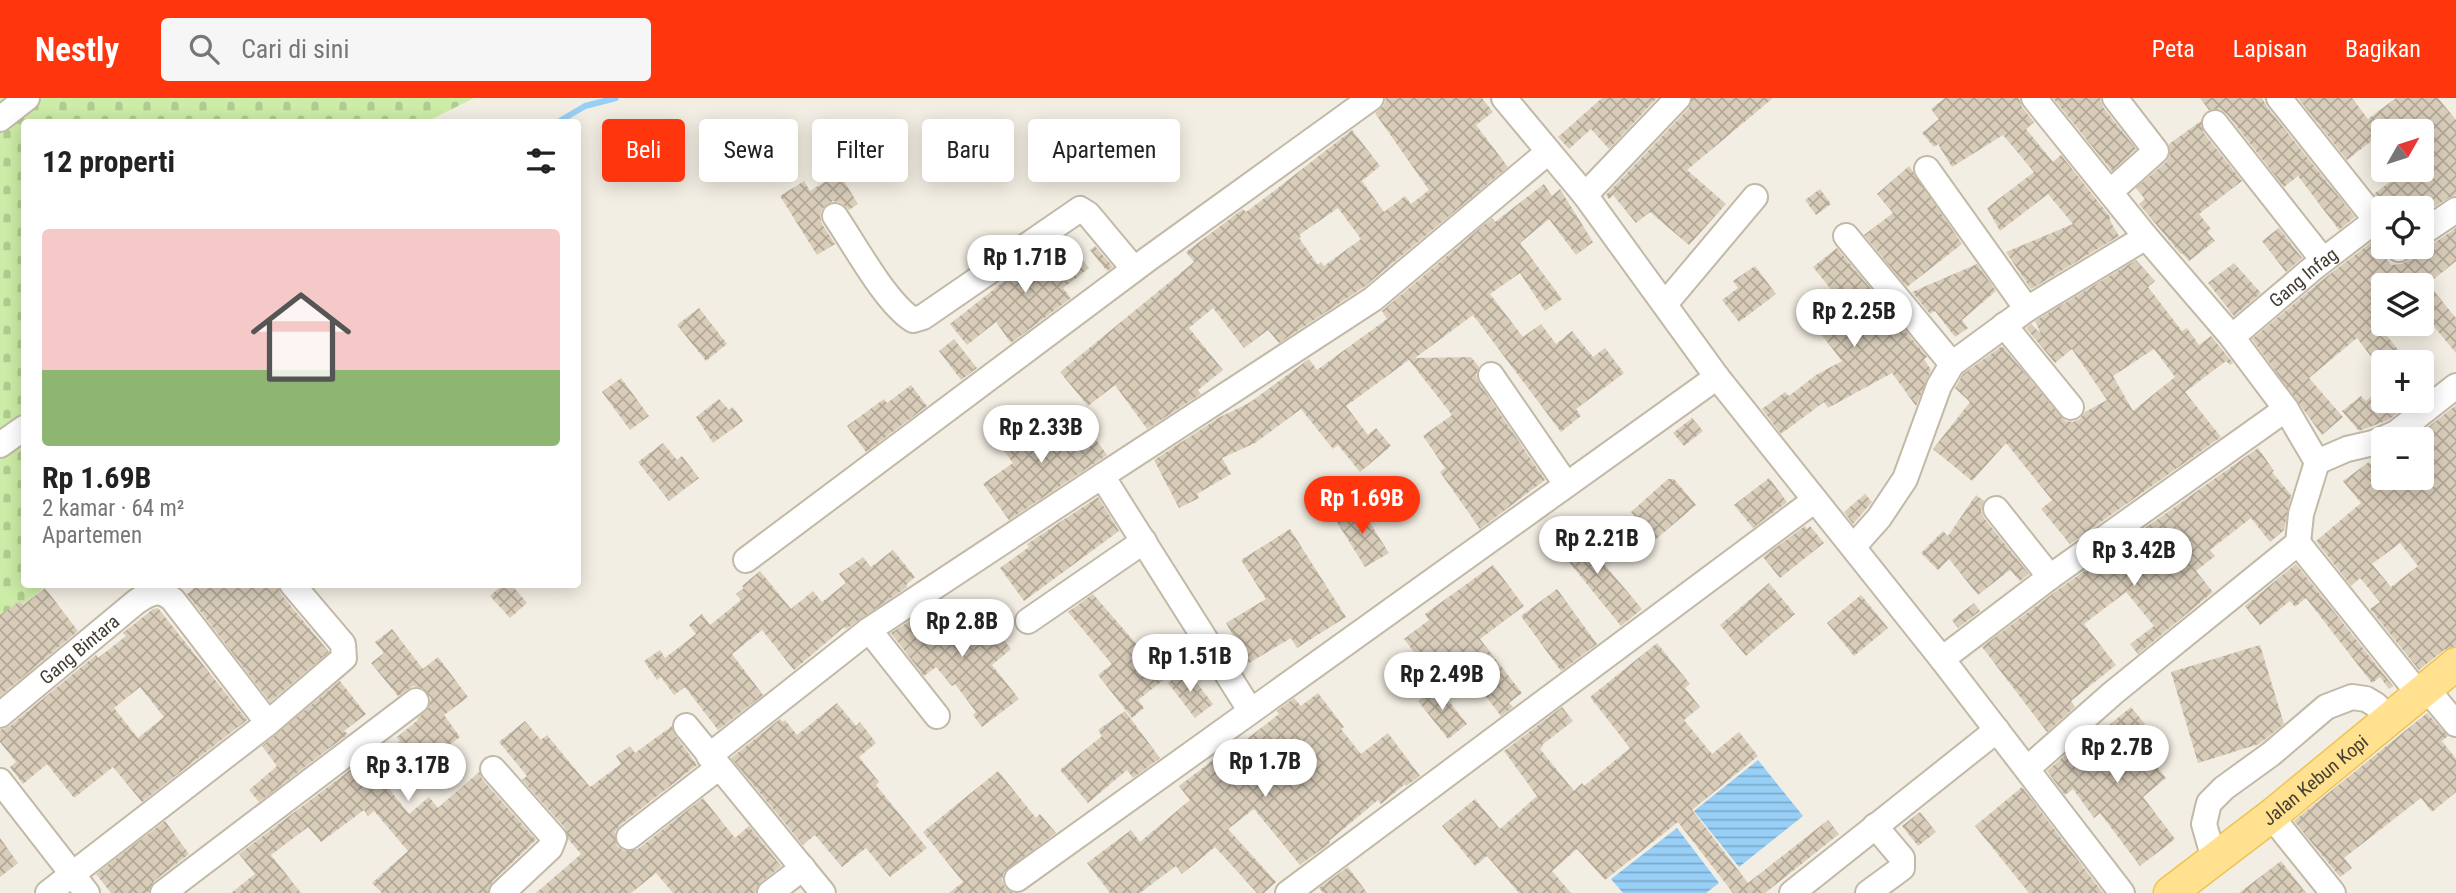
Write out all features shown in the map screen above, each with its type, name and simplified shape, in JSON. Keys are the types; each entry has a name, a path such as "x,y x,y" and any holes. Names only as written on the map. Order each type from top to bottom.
{"main road":[{"name":"Jalan Kebun Kopi","path":"2169,893 2271,816 2456,664"}],"street":[{"path":"0,119 27,98"},
{"path":"746,560 1134,270 1371,98"},
{"path":"1504,98 1585,195 1717,377 1854,546 2122,893"},
{"path":"1585,195 1678,98"},
{"path":"2028,768 2113,692 2298,543 2301,514 2317,462 2286,409 2232,337 2146,237 2034,98"},
{"path":"2110,192 2156,151 2115,98"},
{"name":"Gang Infag","path":"2279,98 2371,214"},
{"path":"2215,123 2323,260"},
{"path":"629,837 869,630 1373,299 1548,152"},
{"path":"1927,169 2027,309"},
{"path":"1665,304 1755,197"},
{"path":"835,216 882,285 904,314 913,320 923,317 1080,209 1088,214 1134,270"},
{"path":"2434,225 2456,210"},
{"name":"Gang Infag","path":"2232,337 2323,260 2371,231"},
{"path":"1846,236 1952,364"},
{"path":"1854,546 1879,518 1905,479 1939,386 1952,364 2027,309 2146,237"},
{"path":"2004,325 2071,407"},
{"path":"1491,375 1566,484"},
{"path":"1017,879 1717,377"},
{"path":"2317,462 2396,433 2456,386"},
{"path":"1942,659 2050,577 2286,409"},
{"path":"0,445 21,430"},
{"path":"1102,476 1250,710"},
{"path":"1288,893 1815,500"},
{"path":"1996,509 2050,577"},
{"path":"1028,621 1144,541"},
{"path":"2298,543 2422,691 2456,724"},
{"path":"48,893 80,884 340,663 346,654 343,644 295,588"},
{"name":"Gang Bintara","path":"0,715 136,602 157,592 167,594 173,600 268,723"},
{"path":"869,630 937,716"},
{"path":"2214,859 2204,824 2209,803 2224,788 2271,754 2326,707 2352,697 2366,699 2376,705 2388,720"},
{"path":"163,893 416,701"},
{"path":"686,726 823,893"},
{"path":"1792,893 1997,730"},
{"path":"493,769 554,838 550,848 502,893"},
{"path":"0,781 80,884"},
{"path":"2271,816 2333,893"},
{"path":"1868,893 1902,868 1902,858 1875,826"},
{"path":"770,893 803,868"}],"green space":[{"path":"0,98 474,98 432,119 21,119 21,588 43,588 19,608 0,631"}],"water":[{"path":"1758,760 1803,816 1739,867 1694,811"},
{"path":"1677,828 1719,883 1706,893 1623,893 1611,879"}],"building":[{"path":"1386,98 1482,98 1493,112 1476,125 1508,167 1364,287 1279,343 1268,330 1244,348 1213,308 1189,328 1223,370 1198,390 1201,394 1147,429 1115,385 1088,406 1060,372 1194,262 1186,252 1243,209 1246,212 1352,130 1380,166 1362,181 1384,212 1405,196 1411,204 1429,190 1375,113 1384,105","holes":["1338,208 1361,239 1324,266 1321,262 1318,265 1299,235"]},
{"path":"1602,98 1657,98 1609,149 1591,129 1569,149 1558,137"},
{"path":"1692,98 1773,98 1687,170 1726,204 1689,245 1650,212 1636,223 1613,195 1609,199 1606,195 1689,108"},
{"path":"1945,98 2019,98 2022,107 2034,122 2026,129 2053,162 2061,155 2111,218 2109,219 2119,236 2031,289 2006,252 2073,224 2048,194 2000,231 1987,208 2034,172 2003,135 1952,167 1938,144 1934,147 1922,133 1939,119 1931,109"},
{"path":"2053,98 2100,98 2103,107 2136,149 2112,171"},
{"path":"2200,98 2262,98 2355,217 2339,230 2298,176 2284,187 2227,114 2220,109 2209,110"},
{"path":"2298,98 2352,98 2368,119 2396,98 2438,98 2456,120 2456,195 2434,207 2434,196 2374,194 2390,182 2434,182 2434,119 2371,119 2371,141 2347,160"},
{"path":"2201,121 2203,132 2242,181 2199,214 2211,229 2207,232 2215,241 2189,261 2139,204 2145,199 2136,188 2166,162 2170,155 2169,144"},
{"path":"1909,166 1962,244 1907,287 1864,235 1893,213 1877,194"},
{"path":"804,181 810,191 824,182 845,182 858,204 849,210 842,203 833,201 822,209 822,224 835,244 817,255 780,196"},
{"path":"1544,184 1552,196 1560,189 1593,242 1576,255 1549,219 1520,243 1562,299 1545,311 1520,273 1490,294 1523,337 1541,324 1556,344 1572,331 1593,357 1605,348 1624,373 1576,409 1581,416 1561,432 1473,315 1415,358 1471,357 1479,367 1476,375 1479,383 1545,480 1480,529 1440,472 1445,468 1423,436 1452,415 1409,360 1346,406 1368,435 1376,428 1391,446 1360,472 1338,445 1333,449 1301,409 1255,443 1222,458 1231,474 1197,494 1199,498 1179,508 1154,460 1220,417 1249,403 1309,359 1317,370 1387,319 1382,311 1492,218 1495,222"},
{"path":"1820,189 1831,204 1816,215 1805,200"},
{"path":"2279,228 2302,258 2286,272 2262,241"},
{"path":"2456,228 2456,261 2434,279 2434,273 2371,273 2371,336 2387,336 2398,350 2371,350 2371,356 2357,338 2309,378 2343,417 2322,435 2252,339 2371,243 2371,259 2386,259 2391,265 2402,264 2411,259 2434,259 2434,243"},
{"path":"1065,237 1089,268 1063,288 1071,298 1011,343 996,322 967,345 950,324 1027,263"},
{"path":"1095,246 1113,267 1107,271 1090,250"},
{"path":"1837,248 1927,357 1924,359 1931,370 1916,406 1892,373 1828,408 1824,402 1781,434 1762,409 1785,392 1789,396 1816,375 1842,361 1814,325 1842,303 1813,267"},
{"path":"2136,260 2155,281 2148,287 2182,331 2187,328 2199,345 2211,336 2233,363 2230,365 2226,361 2185,392 2221,437 2070,544 2041,509 2052,500 2006,443 1972,481 1933,449 1970,402 1955,388 1963,374 2002,346 2065,421 2080,419 2085,412 2107,400 2072,349 2055,363 2026,328 2031,324 2041,334 2035,321","holes":["2154,349 2175,377 2133,411 2113,376"]},
{"path":"2234,263 2261,293 2234,316 2208,283"},
{"path":"1977,264 1996,291 1962,320 1968,328 1955,337 1935,311 1930,314 1912,292"},
{"path":"1755,266 1776,294 1739,322 1722,300 1738,288 1733,281"},
{"path":"2434,291 2456,318 2456,353 2434,327"},
{"path":"699,308 727,344 706,361 677,325"},
{"path":"954,339 977,368 961,380 939,351"},
{"path":"621,378 649,416 630,430 602,392"},
{"path":"911,385 927,406 866,452 847,426 884,399 887,403"},
{"path":"2361,396 2366,401 2371,397 2371,413 2398,413 2388,420 2359,431 2342,411"},
{"path":"719,399 729,410 733,407 743,421 713,443 696,417"},
{"path":"2456,405 2456,646 2444,650 2419,670 2370,609 2380,602 2360,578 2351,586 2316,541 2361,503 2343,481 2369,462 2371,490 2434,490 2434,427 2428,427","holes":["2400,543 2418,566 2391,587 2372,564"]},
{"path":"1080,417 1107,455 1009,520 983,484 1013,463 999,444 1031,420 1047,442"},
{"path":"1692,418 1703,431 1684,446 1673,433"},
{"path":"663,443 677,460 682,456 699,478 669,501 638,462"},
{"path":"2258,448 2274,471 2272,472 2291,495 2284,530 2270,542 2251,518 2210,550 2215,556 2196,571 2213,592 2138,654 2130,644 2154,626 2126,592 2084,624 2116,665 2071,701 2075,707 2047,732 1982,647"},
{"path":"1769,478 1787,502 1753,528 1734,505"},
{"path":"1668,479 1674,479 1696,505 1655,540 1631,512"},
{"path":"1865,494 1872,502 1853,524 1844,512"},
{"path":"1976,495 1984,501 1981,511 1984,518 2029,574 2020,581 2010,570 1978,595 1949,559 1938,570 1921,553 1943,531 1948,536"},
{"path":"1098,497 1119,531 1024,601 1000,568 1029,547 1027,544"},
{"path":"1358,504 1389,553 1365,567 1335,519"},
{"path":"1571,525 1642,609 1621,626 1551,540"},
{"path":"1805,526 1807,529 1810,526 1824,543 1780,578 1763,557"},
{"path":"1290,529 1346,617 1297,648 1291,638 1249,663 1226,623 1266,599 1241,560"},
{"path":"893,550 915,577 907,587 846,629 844,627 794,670 762,630 732,654 763,695 718,730 685,687 674,695 661,677 657,680 644,661 660,650 665,658 696,634 689,625 702,614 710,625 741,600 736,594 760,571 791,609 813,591 822,602 846,583 839,574 863,557 871,567"},
{"path":"2296,564 2393,686 2389,689 2380,677 2372,683 2306,598 2295,607 2290,601 2260,625 2245,606"},
{"path":"1493,565 1524,606 1480,639 1522,693 1509,703 1513,707 1501,716 1460,663 1436,681 1404,639 1429,620 1425,614"},
{"path":"1769,583 1795,614 1746,656 1720,625"},
{"path":"45,588 78,631 0,696 0,615 20,601 23,605"},
{"path":"194,588 279,588 329,652 270,702 187,594"},
{"path":"499,588 514,588 527,603 510,618 490,596"},
{"path":"1557,589 1597,644 1561,671 1521,616"},
{"path":"1093,594 1166,678 1138,700 1144,708 1132,718 1098,675 1112,664 1068,612"},
{"path":"1861,595 1888,628 1854,656 1827,623"},
{"path":"1974,603 1980,611 1958,628 1952,620"},
{"path":"158,608 247,720 142,802 113,767 74,798 47,764 23,784 10,767 16,762 0,742 0,730 10,726 96,655 98,658 126,636 123,633","holes":["140,687 164,717 138,738 114,708"]},
{"path":"985,610 1001,629 997,632 1011,649 992,665 1019,699 982,727 973,715 976,712 955,684 952,686 936,667 924,676 891,633 925,611 941,633 967,612 973,620"},
{"path":"392,629 423,669 438,657 468,697 444,715 460,737 390,790 409,814 429,797 438,808 479,772 482,779 536,840 492,882 488,893 382,893 372,883 408,851 374,811 368,816 364,810 321,842 308,827 271,855 301,893 231,893 255,874 239,854 366,758 370,764 400,741 397,737 429,707 431,698 422,688 413,686 398,696 371,663 384,653 375,642"},
{"path":"1657,643 1690,684 1685,688 1700,707 1684,720 1712,754 1739,732 1758,756 1692,810 1748,883 1828,820 1839,834 1765,893 1733,893 1678,822 1605,880 1577,849 1552,871 1571,893 1519,893 1487,856 1475,866 1442,826 1475,799 1500,829 1537,796 1504,751 1562,707 1573,721 1540,749 1574,791 1582,783 1584,786 1630,748 1590,697"},
{"path":"2260,645 2284,724 2259,744 2198,763 2171,672"},
{"path":"1186,669 1213,704 1195,718 1168,683"},
{"path":"340,681 366,714 344,731 348,734 259,802 249,790 277,766 262,746"},
{"path":"1437,686 1467,724 1448,739 1418,701"},
{"path":"1318,693 1361,754 1388,733 1420,776 1406,786 1405,784 1381,804 1378,800 1329,841 1330,843 1300,865 1254,809 1228,829 1276,882 1264,893 1257,893 1215,847 1182,874 1176,866 1140,893 1110,893 1087,863 1131,830 1140,842 1190,800 1179,786 1213,760 1216,763 1279,714 1277,711 1294,698 1301,706"},
{"path":"837,703 856,726 860,722 876,743 859,757 879,782 876,785 927,848 890,877 866,848 842,867 815,835 803,845 731,758 780,719 783,722 785,720 797,735"},
{"path":"2131,707 2145,724 2132,736 2166,778 2143,797 2175,839 2140,866 2100,813 2094,818 2073,789 2065,795 2047,771 2094,730 2098,734"},
{"path":"1125,711 1160,758 1133,778 1127,770 1088,803 1060,770 1102,736 1098,730"},
{"path":"2427,713 2448,736 2442,741 2456,759 2456,792 2432,812 2421,798 2344,858 2352,868 2340,877 2294,821"},
{"path":"525,721 541,740 547,735 590,787 621,764 616,756 630,746 635,753 672,726 675,735 697,765 620,825 615,832 617,846 624,851 638,849 703,798 735,838 749,826 781,866 761,882 755,893 673,893 656,873 631,893 536,893 581,854 568,839 565,828 522,780 527,776 499,742"},
{"path":"998,771 1036,818 1040,814 1056,833 1004,872 1002,880 1005,887 1013,893 949,893 963,882 923,832"},
{"path":"2022,787 2103,893 2029,893 1975,826"},
{"path":"1920,812 1936,832 1918,846 1902,826"},
{"path":"165,821 189,854 154,881 148,893 111,893 96,874"},
{"path":"0,838 18,863 0,877"},
{"path":"2281,861 2306,893 2239,893"},
{"path":"1348,867 1367,893 1323,893 1319,888"}],"waterway":[{"path":"563,119 585,106 616,98"}]}
